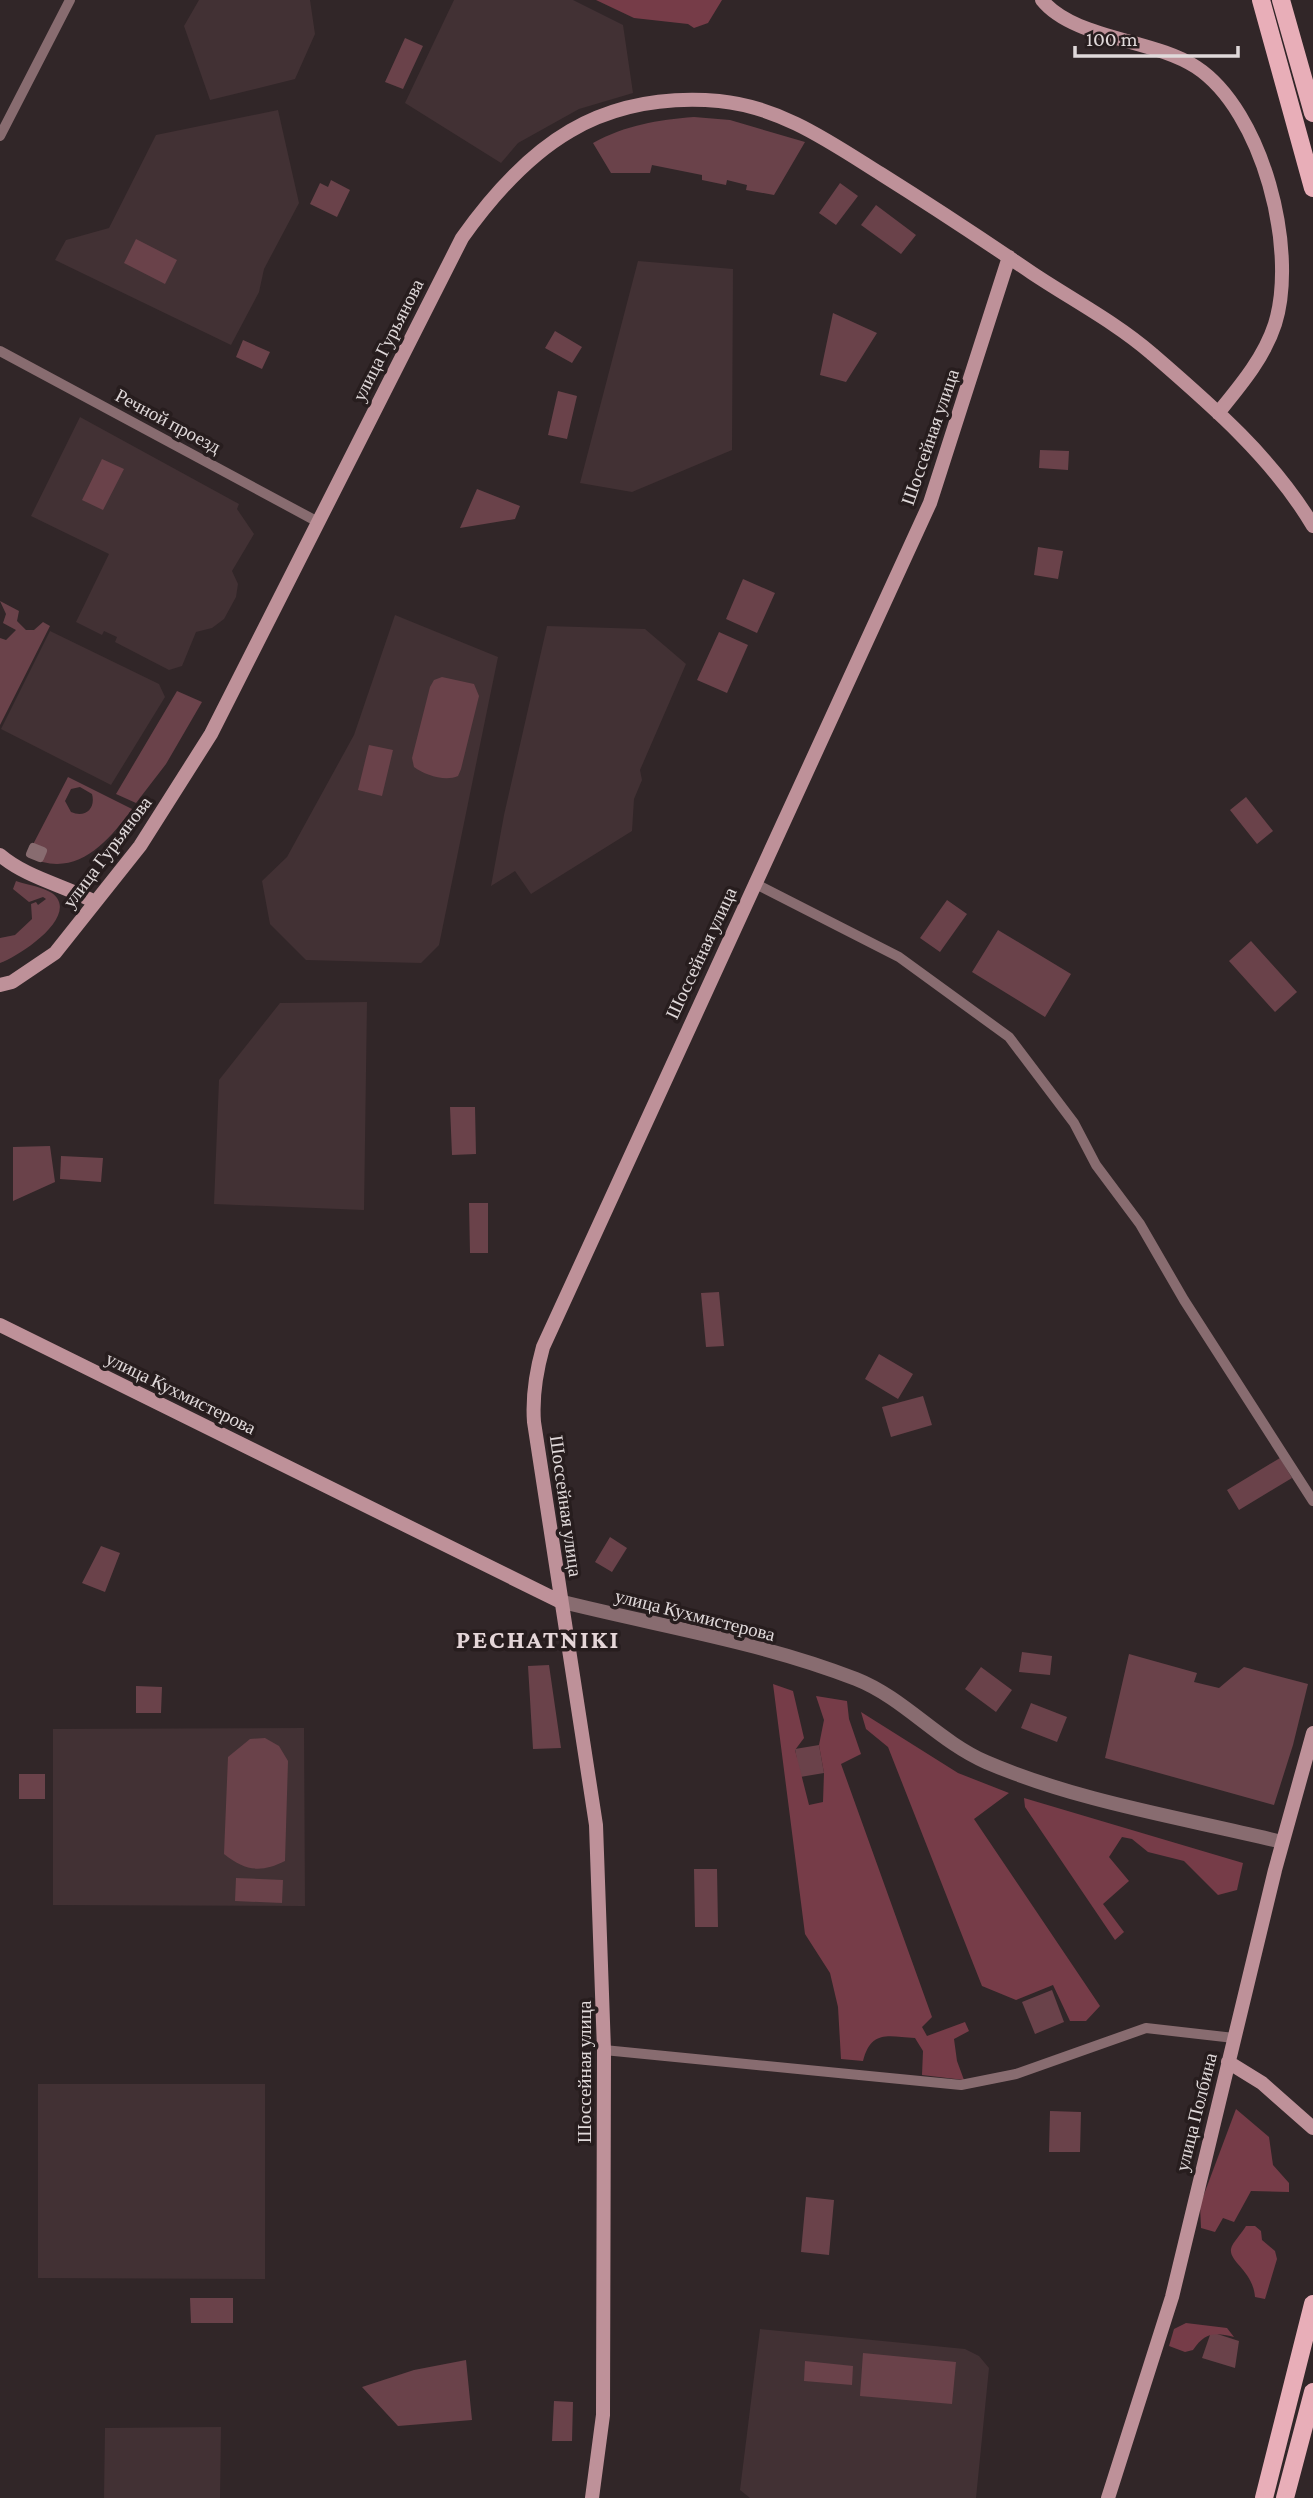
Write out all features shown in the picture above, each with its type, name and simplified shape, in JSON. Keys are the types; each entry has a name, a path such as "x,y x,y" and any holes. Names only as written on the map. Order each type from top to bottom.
{"main road":[{"path":"1042,0 1081,26 1160,49 1197,68 1235,107 1254,143 1267,181 1281,241 1283,285 1275,324 1263,352 1218,413"},
{"path":"1261,0 1313,193"},
{"path":"1281,0 1313,113"},
{"name":"улица Гурьянова","path":"0,985 12,982 55,953 140,846 211,734 462,238 520,166 579,125 603,115 685,100 721,102 761,110 802,124 1009,257"},
{"path":"1009,257 1148,350 1218,413 1279,477 1313,526"},
{"name":"Шоссейная улица","path":"592,2498 603,2415 604,2050 596,1825 559,1601 532,1400 543,1347 930,503 1009,257"},
{"path":"0,855 15,868 71,889 95,902"},
{"name":"улица Кухмистерова","path":"0,1325 559,1601"},
{"name":"улица Полбина","path":"1108,2498 1172,2297 1282,1842 1313,1733"},
{"path":"1228,2062 1262,2083 1313,2128"},
{"path":"1264,2498 1312,2309"},
{"path":"1285,2498 1313,2392"}],"street":[{"path":"0,136 71,0"},
{"name":"Речной проезд","path":"0,351 318,522"},
{"path":"754,883 899,957 1009,1037 1074,1123 1096,1165 1140,1224 1184,1300 1313,1501"},
{"name":"улица Кухмистерова","path":"559,1601 815,1664 860,1680 946,1740 984,1761 1054,1786 1282,1842"},
{"path":"604,2050 961,2085 1016,2074 1146,2028 1234,2038"}],"shaded area":[{"path":"199,0 310,0 315,34 295,79 210,100 184,26"},
{"path":"454,0 573,0 623,25 633,93 579,109 518,143 501,163 405,103"},
{"path":"596,0 722,0 708,23 694,28 688,24 634,18"},
{"path":"405,38 423,46 403,89 385,82"},
{"path":"278,110 299,203 264,269 259,292 231,345 55,260 66,240 109,228 156,135"},
{"path":"694,117 730,120 805,142 774,195 746,190 747,185 727,180 726,185 702,180 702,175 652,165 650,173 611,173 593,143 642,124"},
{"path":"331,180 350,190 337,217 310,204 320,183 328,187"},
{"path":"840,183 858,196 836,225 819,213"},
{"path":"876,205 916,235 901,254 861,225"},
{"path":"136,239 177,260 165,284 124,263"},
{"path":"638,261 733,269 732,450 632,492 580,483"},
{"path":"833,313 877,333 846,382 820,375"},
{"path":"555,331 582,347 572,363 545,348"},
{"path":"243,340 270,352 262,369 236,357"},
{"path":"558,391 577,396 567,439 548,435"},
{"path":"80,417 239,504 237,509 254,534 232,571 238,584 236,597 224,619 212,628 196,632 182,666 169,670 115,642 117,637 104,631 102,635 76,622 109,554 31,516"},
{"path":"1040,450 1069,451 1068,470 1039,468"},
{"path":"102,459 124,469 103,510 82,500"},
{"path":"477,489 520,506 515,519 460,528"},
{"path":"1038,547 1063,551 1058,579 1034,575"},
{"path":"743,579 775,593 757,633 726,619"},
{"path":"0,601 19,611 17,621 26,630 34,630 43,622 50,626 0,725 0,638 6,640 16,630 3,623 6,614"},
{"path":"395,615 498,657 439,945 421,963 306,960 270,924 262,881 287,857 354,735"},
{"path":"547,626 645,629 686,664 640,770 642,780 634,799 632,831 531,894 515,871 491,886 504,815"},
{"path":"50,631 159,684 165,697 111,785 1,729"},
{"path":"719,632 748,645 727,693 697,680"},
{"path":"442,677 474,684 479,696 461,769 458,776 453,778 429,775 414,767 412,758 430,687 434,680"},
{"path":"177,691 202,702 166,764 136,803 116,794"},
{"path":"369,745 393,750 382,796 358,790"},
{"path":"68,777 132,809 100,846 74,861 60,864 27,856","holes":["80,787 92,794 91,808 85,813 71,812 65,801 71,789"]},
{"path":"1246,797 1273,831 1257,844 1230,810"},
{"path":"16,881 50,892 57,898 60,907 51,927 41,937 19,954 0,963 0,938 15,935 32,919 31,904 36,902 38,905 46,899 43,897 29,902 13,889"},
{"path":"947,900 967,914 940,952 920,938"},
{"path":"998,930 1071,974 1045,1017 972,972"},
{"path":"1251,941 1297,992 1275,1012 1229,961"},
{"path":"367,1002 364,1210 214,1204 219,1080 280,1003"},
{"path":"450,1107 475,1107 476,1154 452,1155"},
{"path":"50,1146 55,1182 13,1201 13,1147"},
{"path":"61,1156 103,1158 101,1182 60,1179"},
{"path":"469,1203 488,1203 488,1253 470,1253"},
{"path":"719,1292 724,1346 706,1347 701,1293"},
{"path":"879,1354 913,1374 898,1399 865,1379"},
{"path":"923,1396 932,1425 891,1437 882,1407"},
{"path":"1280,1458 1292,1478 1239,1510 1227,1490"},
{"path":"610,1537 627,1548 612,1572 595,1562"},
{"path":"101,1546 120,1553 105,1592 82,1583"},
{"path":"1022,1652 1052,1656 1050,1675 1019,1672"},
{"path":"1129,1654 1197,1673 1194,1682 1219,1688 1244,1667 1308,1684 1274,1805 1105,1758"},
{"path":"549,1665 561,1748 533,1749 528,1666"},
{"path":"981,1667 1012,1690 996,1712 965,1689"},
{"path":"773,1684 793,1691 804,1738 795,1750 809,1805 823,1802 824,1773 819,1745 824,1720 816,1696 847,1701 849,1719 861,1754 841,1764 932,2017 922,2027 927,2036 965,2022 969,2031 954,2039 957,2061 964,2080 922,2075 923,2051 915,2038 882,2037 871,2044 863,2061 841,2059 838,2007 830,1973 805,1934"},
{"path":"136,1686 162,1687 161,1713 136,1713"},
{"path":"1031,1703 1067,1717 1057,1742 1021,1728"},
{"path":"861,1712 958,1773 1009,1793 974,1819 1100,2006 1086,2021 1070,2021 1053,1985 1016,2000 982,1986 888,1747 866,1729"},
{"path":"304,1728 305,1906 53,1905 53,1729"},
{"path":"265,1738 279,1746 288,1761 285,1861 261,1869 246,1867 224,1854 228,1757 250,1739"},
{"path":"819,1745 824,1773 800,1777 795,1749"},
{"path":"19,1774 45,1774 45,1799 19,1799"},
{"path":"1024,1798 1243,1863 1237,1890 1218,1895 1184,1861 1148,1852 1132,1839 1122,1837 1109,1857 1129,1881 1103,1904 1124,1932 1115,1940 1025,1807"},
{"path":"694,1869 717,1869 718,1927 695,1927"},
{"path":"236,1878 283,1880 282,1903 235,1901"},
{"path":"1052,1990 1064,2022 1035,2034 1022,2002"},
{"path":"38,2084 265,2084 265,2279 38,2278"},
{"path":"1236,2109 1269,2137 1273,2165 1289,2183 1289,2192 1251,2191 1234,2222 1223,2218 1215,2232 1201,2228 1200,2205"},
{"path":"1050,2111 1081,2112 1080,2152 1049,2152"},
{"path":"806,2197 834,2200 829,2255 801,2252"},
{"path":"1246,2226 1255,2226 1261,2231 1262,2240 1275,2251 1277,2259 1265,2299 1255,2297 1250,2280 1231,2254 1232,2247"},
{"path":"190,2298 233,2298 233,2323 191,2323"},
{"path":"1186,2323 1227,2328 1234,2337 1210,2335 1193,2350 1185,2352 1169,2346 1174,2329"},
{"path":"760,2329 965,2349 979,2356 989,2368 976,2498 750,2498 740,2490"},
{"path":"1211,2332 1239,2341 1235,2368 1202,2358"},
{"path":"863,2353 956,2362 952,2404 860,2396"},
{"path":"466,2360 472,2420 398,2426 362,2387 414,2370"},
{"path":"805,2361 853,2366 852,2385 804,2381"},
{"path":"554,2401 573,2402 572,2441 552,2441"},
{"path":"221,2427 220,2498 104,2498 105,2428"}],"district":[{"name":"PECHATNIKI","path":"538,1639"}]}
